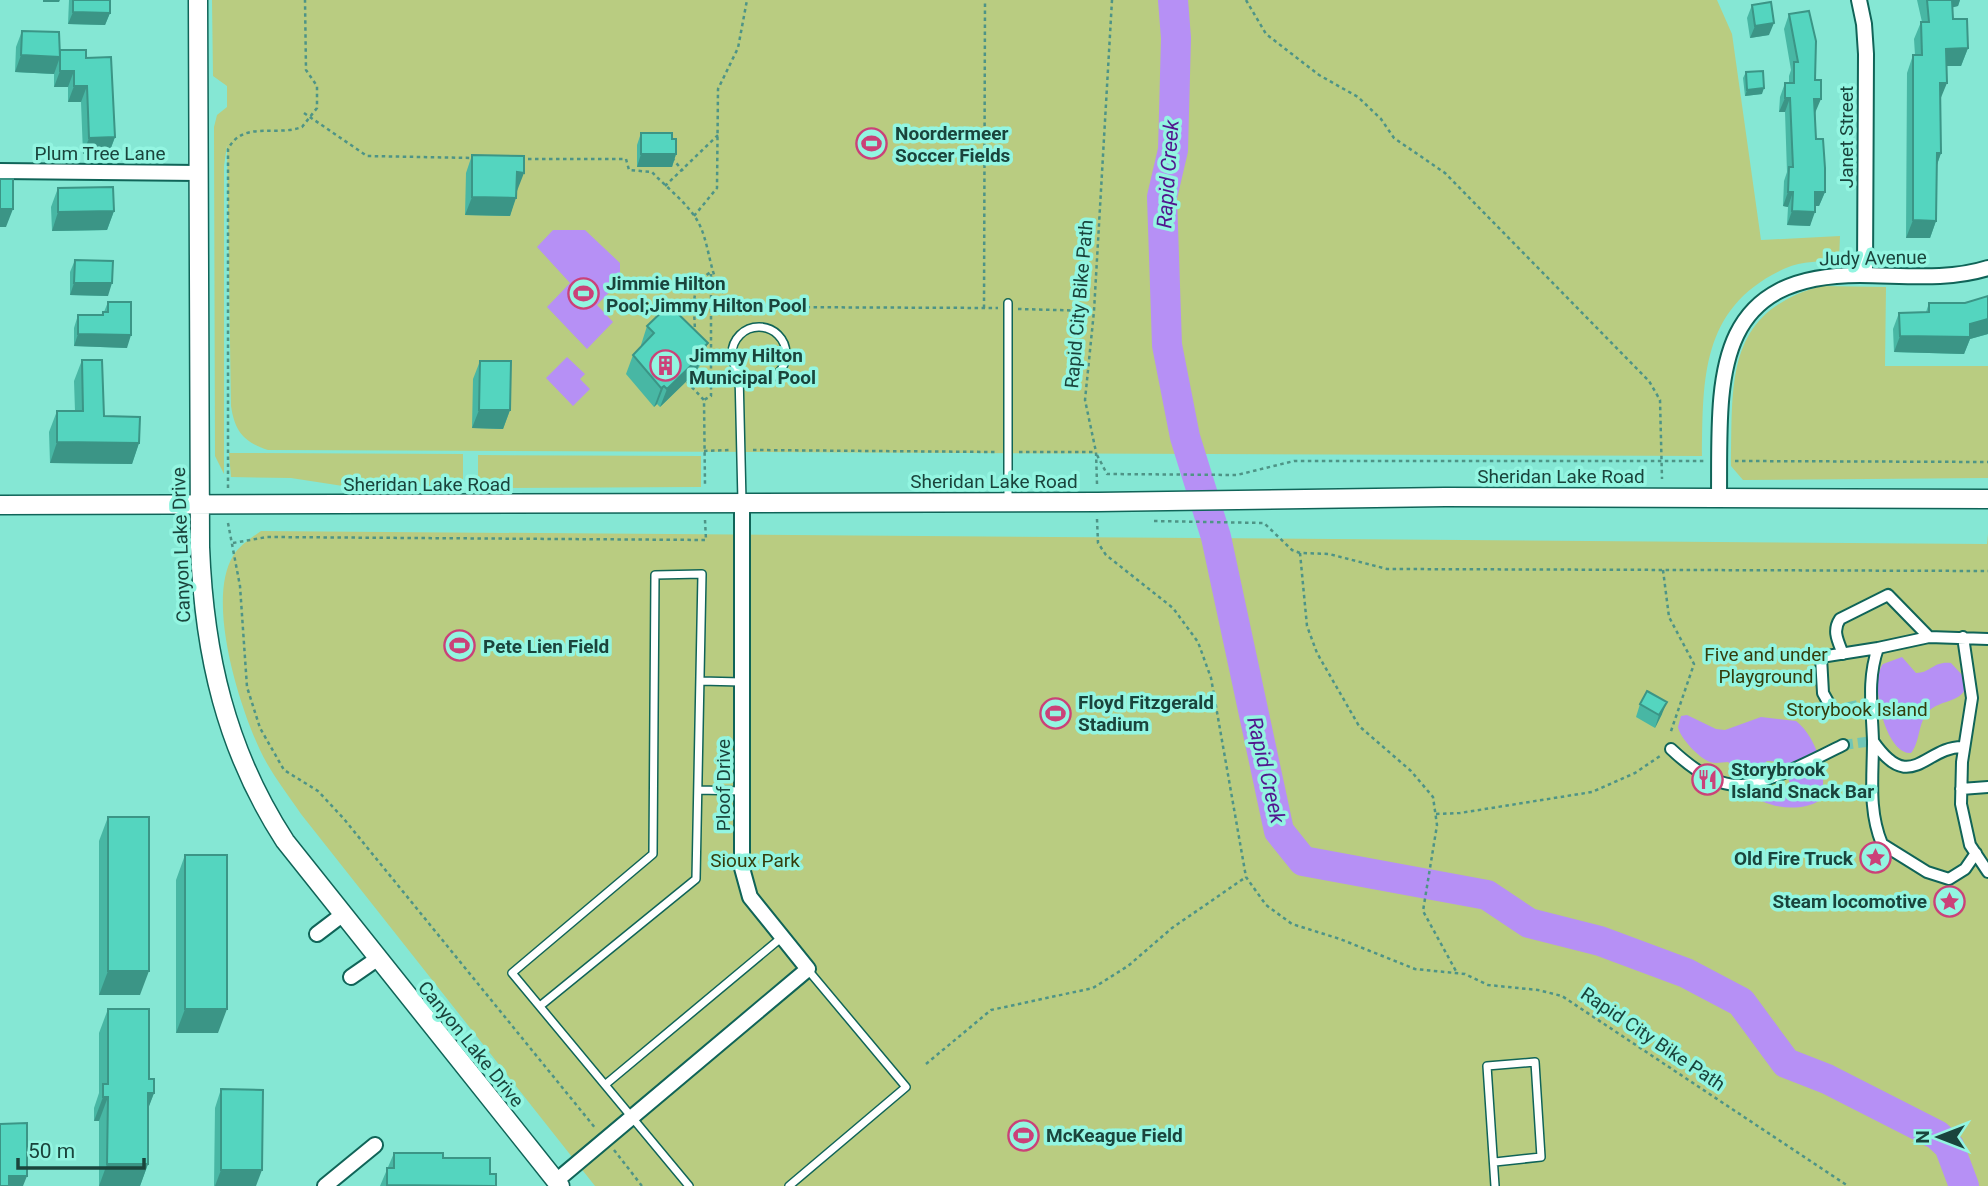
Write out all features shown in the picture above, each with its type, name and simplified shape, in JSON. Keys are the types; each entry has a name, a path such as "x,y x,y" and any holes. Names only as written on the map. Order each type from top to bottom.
{"street":[{"name":"Canyon Lake Drive","path":"198,0 199,506 204,623 227,723 269,816 342,915 558,1183"},
{"name":"Janet Street","path":"1858,0 1864,24 1866,54 1865,275"},
{"name":"Plum Tree Lane","path":"0,171 199,173"},
{"name":"Judy Avenue","path":"1719,498 1722,376 1733,340 1755,309 1786,287 1813,278 1865,275 1940,276 1988,268"},
{"name":"Sheridan Lake Road","path":"0,505 1988,499"},
{"name":"Ploof Drive","path":"742,503 744,878 750,897 808,969"},
{"path":"1843,654 1835,625 1840,619 1888,595 1929,636"},
{"path":"1833,711 1823,693 1821,657 1929,636 1988,639"},
{"path":"1963,637 1964,659 1972,689 1961,789 1964,827 1988,872"},
{"path":"1878,648 1872,664 1869,699 1873,741 1873,815 1882,844 1927,872 1949,879 1965,869 1976,853"},
{"path":"1873,741 1884,757 1905,766 1922,765 1951,748 1964,747"},
{"path":"1671,749 1684,761 1719,782 1741,785 1767,778 1843,746"},
{"path":"1961,789 1988,787"},
{"path":"317,934 342,915"},
{"path":"351,977 377,959"},
{"path":"558,1183 808,969"},
{"path":"325,1186 375,1145"}],"lane":[{"path":"1008,306 1008,502"},
{"path":"739,373 756,382 773,378 785,364 786,346 782,338 767,328 758,327 742,333 733,348 732,357 739,373 742,503"},
{"path":"540,1006 696,879 702,573 655,575 653,854 512,973 689,1186"},
{"path":"699,681 742,682"},
{"path":"698,790 742,791"},
{"path":"606,1084 781,938"},
{"path":"789,1186 906,1087 808,969"},
{"path":"1495,1162 1541,1157 1535,1062 1487,1066 1495,1186"}],"path":[{"path":"305,0 306,70 317,86 319,97 312,118 295,130 246,131 232,141 228,149 228,531 233,543 241,597 247,687 260,728 275,759 292,777 318,791 344,819 642,1186"},
{"path":"694,216 717,188 718,89 738,48 747,0"},
{"path":"984,308 985,0"},
{"name":"Rapid City Bike Path","path":"1112,0 1094,311 1085,400 1096,452 1098,543 1106,555 1173,608 1198,642 1211,678 1246,877 1266,905 1292,924 1340,939 1416,969 1457,974 1488,985 1545,991 1571,1001 1848,1186"},
{"path":"1246,0 1266,34 1319,75 1358,97 1381,119 1394,138 1445,173 1649,381 1660,400 1662,480"},
{"path":"304,113 367,156 473,158"},
{"path":"666,186 718,135"},
{"path":"672,158 683,171"},
{"path":"513,159 626,159 629,170 652,172 694,216 709,246 711,272 711,396 704,400"},
{"path":"711,272 734,305 748,307 1008,306 1094,311"},
{"path":"695,343 695,288 699,279 711,272"},
{"path":"699,354 711,354"},
{"path":"233,543 267,537 706,540 704,400 687,382"},
{"path":"704,451 1096,452 1107,474 1142,476 1237,475 1294,461 1988,462"},
{"path":"1154,521 1251,520 1271,526 1292,550 1300,553 1329,554 1387,569 1988,571"},
{"path":"1300,553 1307,626 1317,653 1359,726 1422,781 1433,797 1436,814 1433,862 1423,911 1457,974"},
{"path":"1436,814 1460,813 1592,792 1634,774 1671,749 1672,723 1694,664 1669,617 1663,570"},
{"path":"926,1064 991,1010 1093,988 1106,982 1172,928 1246,877"}],"green space":[{"path":"212,0 1717,0 1732,34 1761,240 1840,236 1839,259 1786,268 1758,284 1737,302 1722,323 1712,347 1707,372 1702,456 268,450 242,435 235,423 231,406 227,145 224,166 224,474 215,456 214,127 217,115 227,107 227,86 213,76"},
{"path":"1821,286 1886,287 1885,366 1988,366 1988,478 1743,480 1731,466 1732,406 1740,355 1750,333 1766,314 1789,298"},
{"path":"229,453 463,454 463,481 459,486 356,488 291,478 231,477"},
{"path":"478,455 701,456 701,487 482,488 478,483"},
{"name":"Sioux Park","path":"261,531 1987,544 1988,534 1988,1186 595,1186 301,814 264,758 235,681 224,625 223,599 226,575 233,556 242,545"}],"shaded area":[{"name":"Jimmie Hilton Pool;Jimmy Hilton Pool","path":"553,230 585,230 620,263 620,281 597,305 613,322 587,349 547,307 570,283 537,247"},
{"name":"Jimmie Hilton Pool;Jimmy Hilton Pool","path":"567,357 585,374 580,379 590,389 573,406 546,378"},
{"path":"1902,657 1916,673 1951,663 1964,677 1966,688 1959,696 1929,711 1911,753 1902,750 1894,742 1882,716 1879,700 1879,673 1883,664"},
{"path":"1687,715 1716,729 1725,730 1761,717 1796,721 1809,736 1819,758 1823,781 1819,801 1791,808 1771,805 1753,796 1743,787 1728,762 1710,762 1682,737 1678,727 1681,716","holes":["1767,761 1783,762 1790,784 1782,792 1774,792 1764,784 1763,765"]}],"building":[{"path":"73,0 110,0 110,13 73,12"},
{"path":"1927,0 1952,0 1953,19 1967,19 1968,48 1946,49 1947,83 1940,83 1941,153 1937,153 1936,221 1913,220 1913,55 1922,55 1921,22 1929,22"},
{"path":"1771,2 1774,23 1755,26 1752,5"},
{"path":"1809,11 1816,41 1815,80 1821,80 1821,99 1814,99 1816,139 1823,139 1825,168 1825,192 1815,192 1815,212 1792,211 1793,192 1788,192 1789,167 1793,167 1790,98 1785,98 1785,83 1794,83 1794,62 1798,62 1789,14"},
{"path":"22,31 59,32 60,57 21,55"},
{"path":"60,50 86,50 86,58 111,57 115,137 89,138 87,86 74,86 74,71 60,71"},
{"path":"1763,71 1764,88 1747,90 1746,72"},
{"path":"641,133 672,133 672,139 676,139 676,154 641,154"},
{"path":"472,155 524,156 524,173 517,172 516,198 472,197"},
{"path":"0,179 13,179 13,209 0,209"},
{"path":"113,187 114,211 58,212 58,188"},
{"path":"75,260 113,261 112,283 74,283"},
{"path":"1988,296 1988,319 1970,324 1970,337 1900,336 1899,313 1929,312 1929,303 1965,303"},
{"path":"108,302 131,302 131,335 78,334 78,315 103,315 103,312 108,312"},
{"name":"Jimmy Hilton Municipal Pool","path":"669,305 708,343 700,351 703,354 667,389 664,386 661,388 633,355 654,333 647,326"},
{"path":"82,360 102,360 104,416 140,417 139,443 57,442 57,411 83,411"},
{"path":"480,361 511,361 510,410 479,410"},
{"path":"1647,691 1667,702 1659,715 1640,704"},
{"path":"108,817 149,817 149,971 108,971"},
{"path":"185,855 227,855 227,1009 185,1009"},
{"path":"108,1009 149,1009 149,1079 154,1079 154,1093 148,1093 148,1164 107,1164 108,1097 103,1097 103,1084 108,1084"},
{"path":"221,1089 263,1090 262,1170 221,1170"},
{"path":"27,1123 27,1176 9,1176 9,1186 0,1186 0,1124"},
{"path":"394,1153 443,1153 443,1158 490,1158 490,1174 496,1174 496,1186 387,1185 387,1168 394,1168"}],"waterway":[{"name":"Rapid Creek","path":"1173,0 1176,38 1173,150 1162,197 1167,345 1185,437 1216,537 1279,831 1303,861 1487,895 1529,923 1600,941 1686,973 1741,1002 1786,1063 1827,1079 1937,1135 1949,1146 1964,1186"}],"tunnel":[{"path":"1833,711 1870,702"},
{"path":"1843,745 1873,741"}],"place":[{"name":"Noordermeer Soccer Fields","path":"872,144"},
{"name":"Jimmie Hilton Pool;Jimmy Hilton Pool","path":"583,294"},
{"name":"Jimmy Hilton Municipal Pool","path":"666,366"},
{"name":"Pete Lien Field","path":"460,646"},
{"name":"Floyd Fitzgerald Stadium","path":"1055,713"},
{"name":"Storybrook Island Snack Bar","path":"1708,780"},
{"name":"Old Fire Truck","path":"1876,858"},
{"name":"Steam locomotive","path":"1950,901"},
{"name":"McKeague Field","path":"1023,1135"}],"park label":[{"name":"Five and under Playground","path":"1766,665"},
{"name":"Storybook Island","path":"1857,709"}]}
